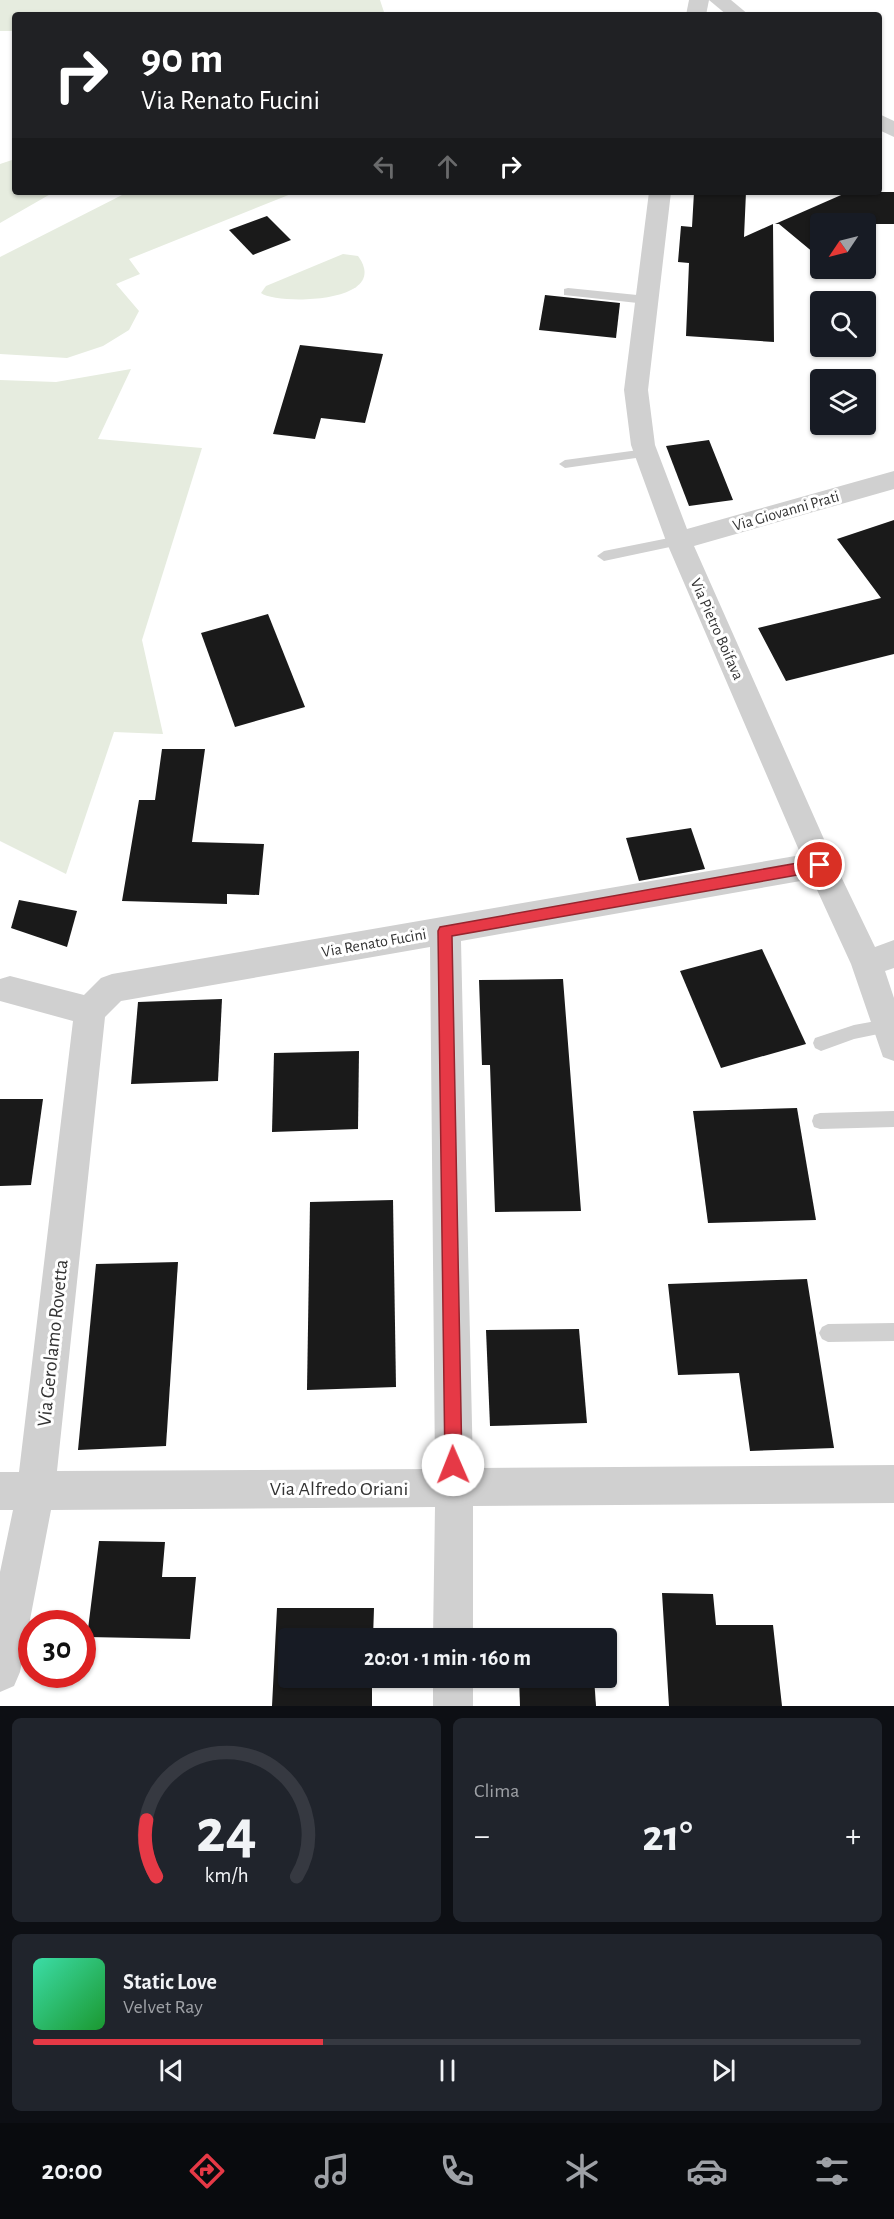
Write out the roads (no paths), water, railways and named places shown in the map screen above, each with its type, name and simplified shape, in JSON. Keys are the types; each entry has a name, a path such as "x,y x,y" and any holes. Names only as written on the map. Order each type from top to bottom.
{"street":[{"path":"718,0 735,12"},
{"name":"Via Pietro Boifava","path":"660,195 636,390 646,453 679,541 820,865 880,959 891,1036"},
{"name":"Via Giovanni Prati","path":"679,541 894,480"},
{"name":"Via Renato Fucini","path":"90,1011 112,988 820,865"},
{"path":"445,931 454,1488 453,1628"},
{"path":"10,990 90,1011"},
{"name":"Via Gerolamo Rovetta","path":"0,1672 18,1490 90,1011"},
{"name":"Via Alfredo Oriani","path":"18,1490 894,1485"},
{"path":"453,1688 453,1706"}],"lane":[{"path":"568,292 646,300"},
{"path":"566,464 646,453"},
{"path":"604,556 679,541"},
{"path":"821,1043 854,1032 891,1036"},
{"path":"820,1121 894,1119"},
{"path":"828,1333 894,1332"}]}
